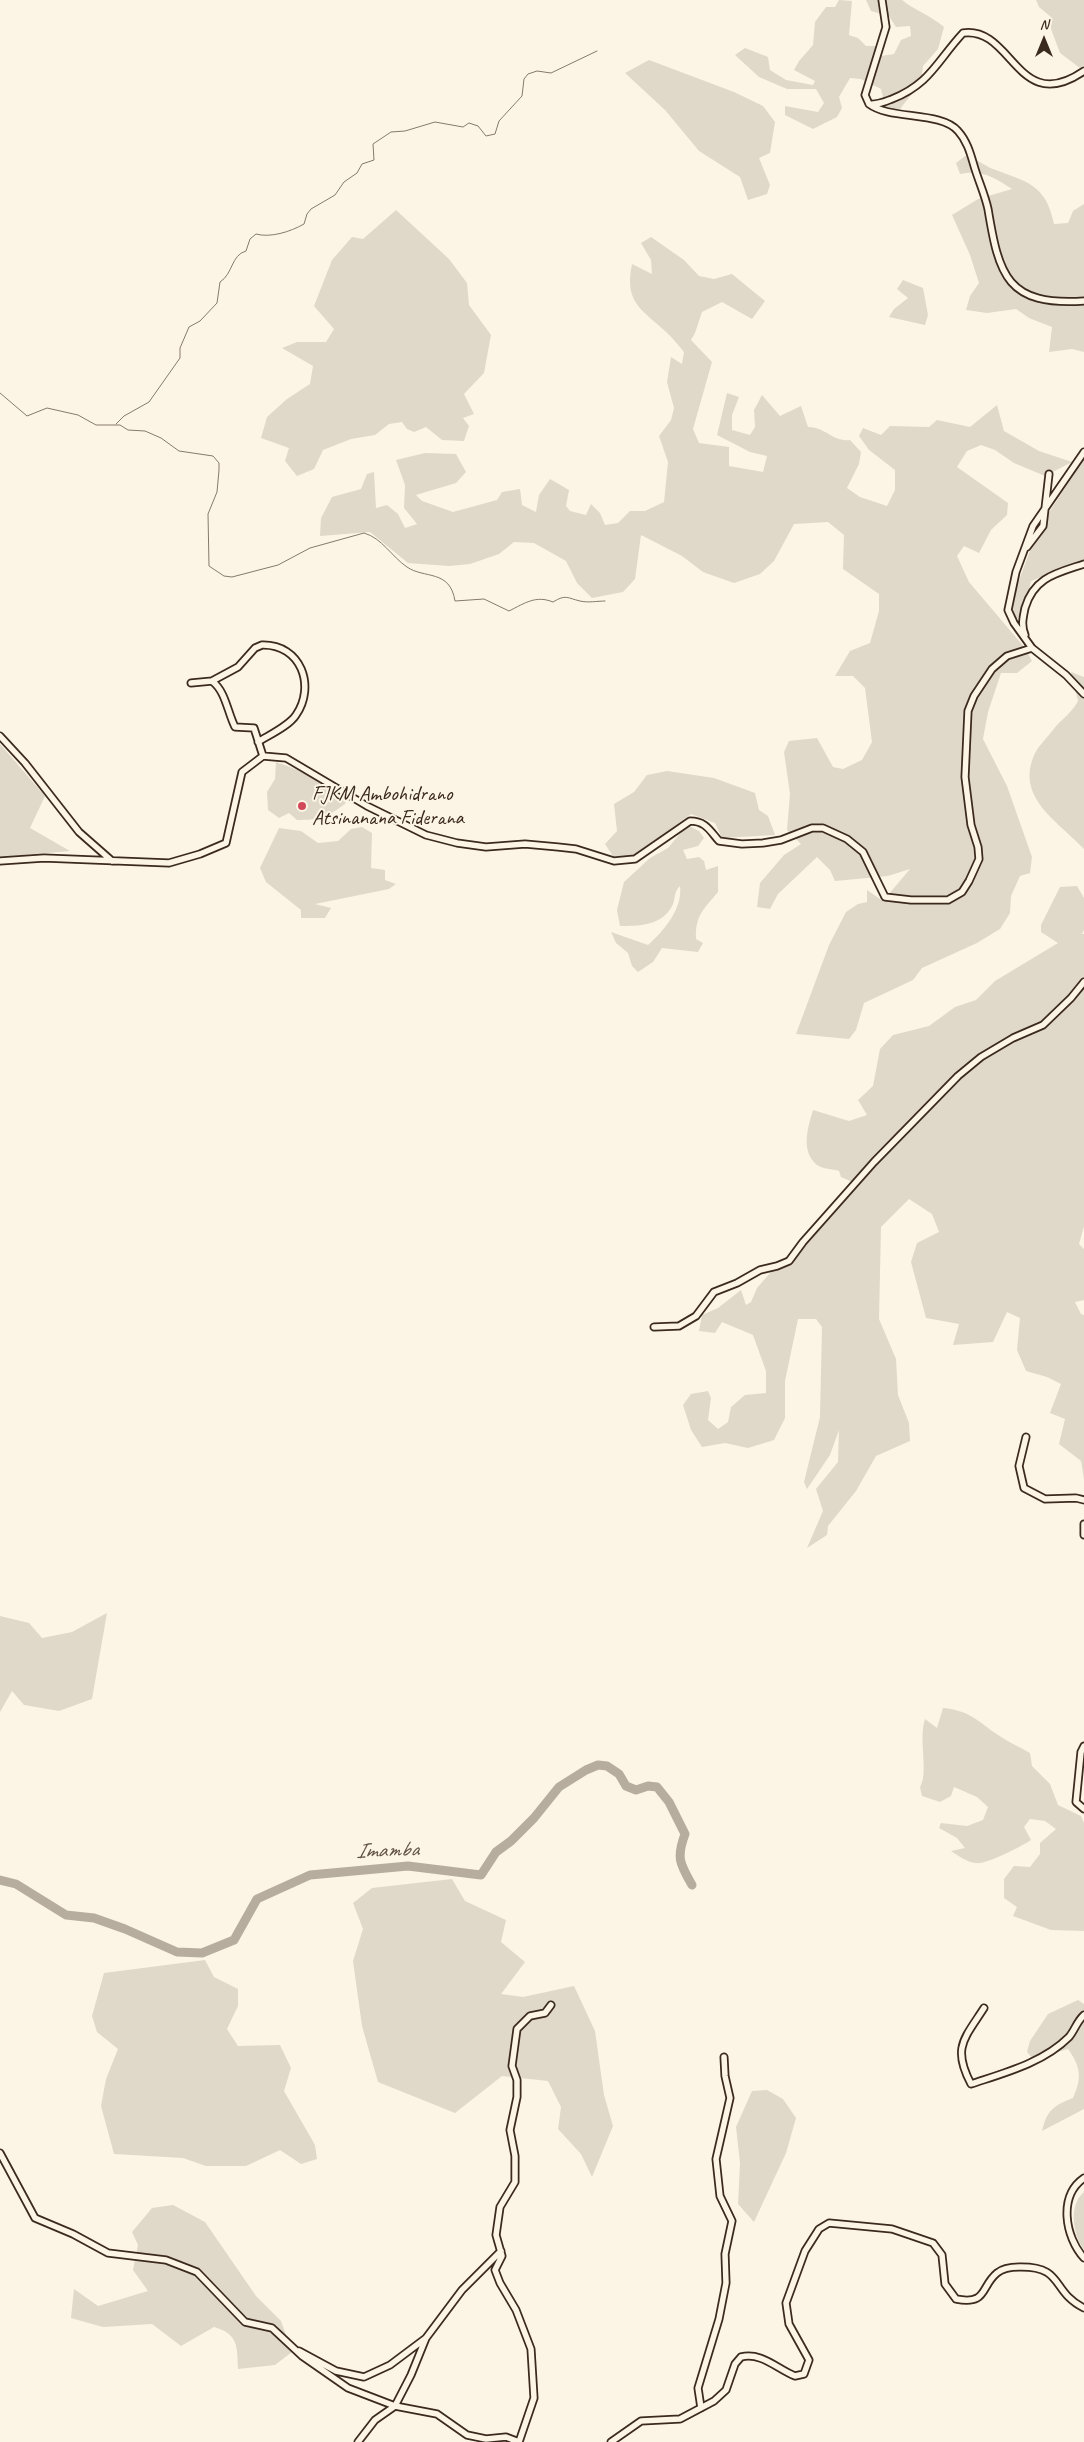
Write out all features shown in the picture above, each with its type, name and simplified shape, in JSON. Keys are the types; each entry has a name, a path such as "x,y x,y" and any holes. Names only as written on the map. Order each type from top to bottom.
{"street":[{"path":"882,0 886,27 865,95 869,104 883,113 923,117 958,130 971,154 986,202 995,249 1003,270 1010,281 1020,292 1058,302 1084,301"},
{"path":"869,104 877,104 904,94 926,80 963,32 973,31 983,34 1016,65 1040,84 1058,84 1084,71"},
{"path":"1084,452 1033,526 1016,572 1008,610 1014,623 1032,648 1066,675 1084,694"},
{"path":"1046,508 1049,474"},
{"path":"1032,648 1022,623 1030,594 1042,580 1051,574 1084,564"},
{"path":"191,683 212,681 238,668 255,648 262,645 282,650 296,659 306,682 305,694 296,716 258,742"},
{"path":"0,861 44,858 169,863 182,861 226,843 242,772 263,756 286,758 367,806 426,835 457,843 486,848 525,844 576,849 614,861 635,859 690,821 698,821 706,825 719,841 742,844 781,840 812,828 823,828 847,839 863,852 885,897 912,900 948,900 962,892 978,859 978,847 971,825 966,777 966,747 970,703 992,669 1007,656 1032,648"},
{"path":"212,681 223,690 228,712 235,727 254,728 263,756"},
{"path":"0,736 25,763 79,832 112,861"},
{"path":"654,1327 679,1326 696,1316 714,1292 760,1270 789,1261 803,1242 874,1162 958,1076 981,1057 1013,1038 1043,1025 1071,998 1084,982"},
{"path":"1026,1437 1019,1466 1024,1488 1045,1499 1076,1498 1084,1500"},
{"path":"1084,1524 1084,1535"},
{"path":"1084,1746 1081,1752 1076,1802 1084,1809"},
{"path":"0,2153 35,2218 73,2234 108,2253 138,2259 166,2260 197,2272 244,2322 272,2328 302,2356 348,2388 395,2406 437,2414 467,2435 486,2439 506,2438 519,2442 534,2398 531,2349 516,2310 500,2283 495,2270 502,2256 496,2235 500,2207 515,2182 515,2156 510,2130 517,2096 517,2080 512,2066 517,2029 530,2016 545,2013 551,2004"},
{"path":"984,2008 960,2048 963,2069 971,2084 1024,2066 1041,2056 1069,2036 1079,2019 1084,2015"},
{"path":"700,2408 698,2388 719,2320 726,2283 725,2254 732,2221 720,2196 716,2159 730,2098 725,2076 724,2058"},
{"path":"1084,2178 1074,2185 1067,2210 1069,2230 1084,2258"},
{"path":"611,2442 641,2421 680,2419 722,2395 728,2385 735,2364 741,2358 752,2356 768,2361 795,2376 804,2374 809,2360 788,2324 786,2303 805,2251 819,2229 829,2223 892,2228 934,2243 942,2255 945,2284 956,2299 977,2299 985,2292 993,2278 1002,2270 1016,2267 1036,2268 1049,2272 1068,2298 1084,2308"},
{"path":"358,2442 375,2420 395,2406 411,2375 426,2338 462,2290 501,2251"},
{"path":"293,2348 336,2370 364,2377 390,2365 426,2338"}],"shaded area":[{"path":"839,0 852,1 849,35 858,38 866,46 875,46 881,56 894,54 901,40 911,36 910,26 896,27 889,16 871,11 866,0 902,0 944,27 938,49 923,66 921,82 900,109 886,109 881,89 861,79 850,78 839,97 842,108 837,117 813,129 785,115 785,106 818,112 824,103 816,89 787,89 759,77 735,55 745,48 768,57 770,70 786,80 813,85 815,81 794,70 813,45 815,22 826,7 835,7"},
{"path":"1036,0 1084,0 1084,65 1080,68 1060,53 1051,29 1051,17 1039,7"},
{"path":"649,60 734,92 763,106 775,122 770,153 759,158 770,185 767,194 748,200 740,177 699,151 665,110 625,73"},
{"path":"965,156 1033,186 1046,200 1054,224 1068,223 1073,211 1084,204 1084,352 1072,349 1049,352 1052,327 1029,318 1016,309 987,313 966,310 970,296 979,283 970,255 952,215 978,199 1012,189 982,174 960,174 956,163"},
{"path":"396,210 449,259 467,283 469,305 491,335 484,373 464,394 474,414 463,418 469,426 464,441 442,440 426,427 414,432 407,429 402,422 389,424 375,435 351,439 323,450 314,469 297,476 285,461 289,448 261,438 267,417 287,399 310,384 313,366 282,348 297,342 326,342 334,329 314,306 332,260 352,237 363,239"},
{"path":"651,237 684,260 699,276 714,279 732,274 765,301 752,319 722,302 702,312 691,340 712,362 693,429 699,443 729,447 729,466 763,472 767,456 750,452 717,435 727,393 739,397 732,415 732,430 750,435 755,427 754,410 762,395 780,416 801,406 808,427 820,429 838,439 850,440 861,452 859,464 847,488 860,497 887,506 895,490 895,470 869,450 859,436 863,428 881,435 890,426 929,427 937,420 970,427 997,405 1004,431 1039,451 1072,462 1045,476 1014,463 995,450 981,445 967,451 957,467 1008,503 1007,515 991,530 979,553 964,546 957,556 969,582 1025,648 1032,661 1017,673 1001,673 988,712 983,739 1007,786 1032,857 1030,873 1020,876 1011,896 1010,913 1000,929 977,943 922,968 913,980 864,1003 856,1030 849,1039 796,1034 829,945 846,912 858,904 867,902 867,890 883,901 910,869 888,876 835,881 830,870 817,857 778,894 770,909 757,907 760,883 784,855 801,844 787,830 790,794 784,752 789,741 817,738 833,767 843,769 862,760 872,742 865,688 853,676 835,676 850,651 870,643 879,611 879,594 843,569 844,535 828,522 794,524 774,561 760,574 734,583 703,572 682,556 641,535 635,579 623,592 592,598 577,583 566,561 534,543 514,542 499,554 470,564 449,566 408,563 370,532 320,536 321,518 332,497 361,489 367,474 374,472 376,508 387,505 398,514 405,528 417,524 404,508 405,485 396,460 425,453 456,454 466,472 456,483 416,495 422,501 453,512 497,500 502,492 520,489 522,505 536,512 539,495 550,479 569,490 566,506 570,511 586,515 591,504 600,513 605,525 618,523 630,511 645,511 664,502 668,462 659,436 671,420 674,408 667,382 671,357 682,364 684,352 668,333 636,304 630,287 632,264 652,274 651,260 641,243"},
{"path":"903,280 923,288 928,315 925,325 889,317 894,309 908,298 897,289"},
{"path":"1084,459 1084,561 1031,581 1025,609 1016,620 1011,602 1038,529"},
{"path":"1071,672 1084,677 1084,849 1053,820 1036,798 1031,786 1030,773 1033,758 1042,743 1078,701"},
{"path":"0,744 45,796 30,828 70,851 0,857"},
{"path":"276,762 313,778 346,803 329,815 318,818 297,820 289,813 279,818 268,810 267,792 275,779"},
{"path":"667,771 714,778 755,793 759,810 768,816 775,835 722,838 715,823 691,814 635,855 615,859 605,844 617,831 614,804 634,792 647,775"},
{"path":"687,825 699,831 704,838 698,846 683,850 687,859 699,857 704,861 706,870 718,866 718,892 701,913 697,924 696,939 703,943 698,952 662,948 653,962 638,972 632,966 628,953 616,943 611,932 648,945 666,926 675,911 679,903 680,886 676,891 672,906 662,918 649,924 620,926 617,910 624,882 650,858 668,848"},
{"path":"362,827 372,833 371,868 385,870 385,880 396,884 389,889 315,904 331,908 325,918 301,918 301,910 266,882 260,868 279,828 301,831 318,843 338,841 351,829"},
{"path":"1077,886 1084,898 1084,930 1082,934 1084,934 1084,1226 1079,1244 1084,1249 1084,1300 1075,1302 1081,1314 1084,1315 1084,1479 1081,1461 1059,1444 1065,1419 1050,1413 1061,1384 1047,1377 1026,1371 1017,1350 1020,1318 1007,1312 993,1342 953,1345 959,1324 926,1318 911,1262 917,1243 939,1232 932,1214 909,1199 881,1227 879,1319 896,1359 898,1395 909,1423 910,1441 876,1456 856,1491 828,1526 827,1535 807,1548 823,1511 816,1489 838,1462 839,1430 830,1455 807,1489 804,1482 820,1417 822,1327 816,1319 798,1319 785,1381 785,1418 774,1440 748,1448 725,1443 702,1447 691,1430 683,1405 691,1394 708,1391 711,1398 708,1420 718,1429 728,1422 731,1407 745,1395 766,1393 766,1371 753,1335 722,1322 715,1333 699,1331 702,1315 718,1308 741,1290 746,1305 751,1302 757,1288 770,1273 859,1185 841,1177 839,1171 817,1165 808,1153 807,1139 813,1110 849,1121 867,1115 858,1100 873,1086 880,1049 893,1035 929,1026 955,1007 976,1000 995,981 1058,943 1041,932 1041,925 1060,887"},
{"path":"107,1613 92,1699 59,1711 24,1705 12,1691 0,1712 0,1616 29,1623 42,1638 72,1632"},
{"path":"943,1708 960,1711 972,1716 999,1736 1030,1753 1032,1766 1050,1784 1058,1805 1081,1816 1084,1823 1084,1931 1051,1930 1013,1916 1017,1907 1004,1898 1004,1879 1014,1866 1030,1867 1040,1854 1040,1843 1056,1829 1045,1821 1030,1819 1024,1827 1031,1840 988,1861 981,1863 972,1862 951,1851 965,1848 957,1838 939,1828 941,1823 967,1826 983,1820 988,1807 977,1797 954,1787 951,1796 940,1802 922,1796 920,1787 924,1773 923,1727 925,1719 937,1728"},
{"path":"452,1879 465,1901 506,1920 501,1942 525,1962 501,1994 523,1997 574,1986 595,2031 604,2095 613,2126 592,2177 581,2154 558,2129 561,2107 548,2081 502,2076 455,2113 378,2082 362,2026 353,1961 363,1929 353,1903 372,1888"},
{"path":"205,1960 214,1977 238,1989 238,2006 227,2029 238,2046 280,2045 291,2068 284,2091 315,2145 317,2159 301,2164 280,2150 246,2166 206,2166 183,2158 114,2154 101,2106 106,2079 118,2049 97,2032 92,2016 104,1973"},
{"path":"1078,2000 1084,2004 1084,2109 1042,2131 1049,2113 1056,2106 1073,2098 1078,2084 1079,2073 1076,2061 1068,2049 1033,2059 1027,2052 1030,2041 1048,2014"},
{"path":"767,2090 783,2099 796,2118 786,2153 754,2222 738,2204 740,2163 736,2127 752,2091"},
{"path":"1084,2192 1084,2250 1077,2236 1074,2212 1079,2198"},
{"path":"173,2205 205,2222 256,2296 281,2321 292,2352 275,2365 238,2369 235,2342 228,2333 214,2327 181,2346 152,2324 103,2327 71,2318 74,2289 98,2306 148,2291 133,2270 138,2245 132,2232 152,2208"}],"waterway":[{"path":"116,424 124,416 149,402 180,358 180,348 189,327 200,321 217,303 220,282 224,279 237,256 246,251 250,239 256,234 280,234 304,224 307,214 311,209 335,195 344,182 357,173 362,164 374,160 373,144 391,132 405,131 435,122 463,127 469,123 478,126 486,136 495,134 499,121 522,96 524,79 528,74 537,71 551,73 597,51"},
{"path":"0,393 27,416 47,408 78,415 96,425 120,425 128,430 145,431 161,438 179,451 213,456 219,463 219,470 217,492 208,514 209,566 224,576 232,577 278,565 310,548 364,533 382,543 407,567 414,571 442,579 448,584 455,601 484,599 509,611 525,603 541,599 553,602 566,597 583,602 605,601"},
{"name":"Imamba","path":"0,1880 16,1884 66,1915 94,1918 125,1929 177,1952 202,1953 234,1940 257,1899 310,1875 408,1866 481,1875 496,1852 511,1841 534,1818 559,1787 586,1770 598,1765 607,1766 619,1774 626,1786 636,1790 648,1786 657,1787 669,1802 685,1834 680,1855 682,1866 692,1885"}],"place":[{"name":"FJKM Ambohidrano Atsinanana Fiderana","path":"302,806"}]}
